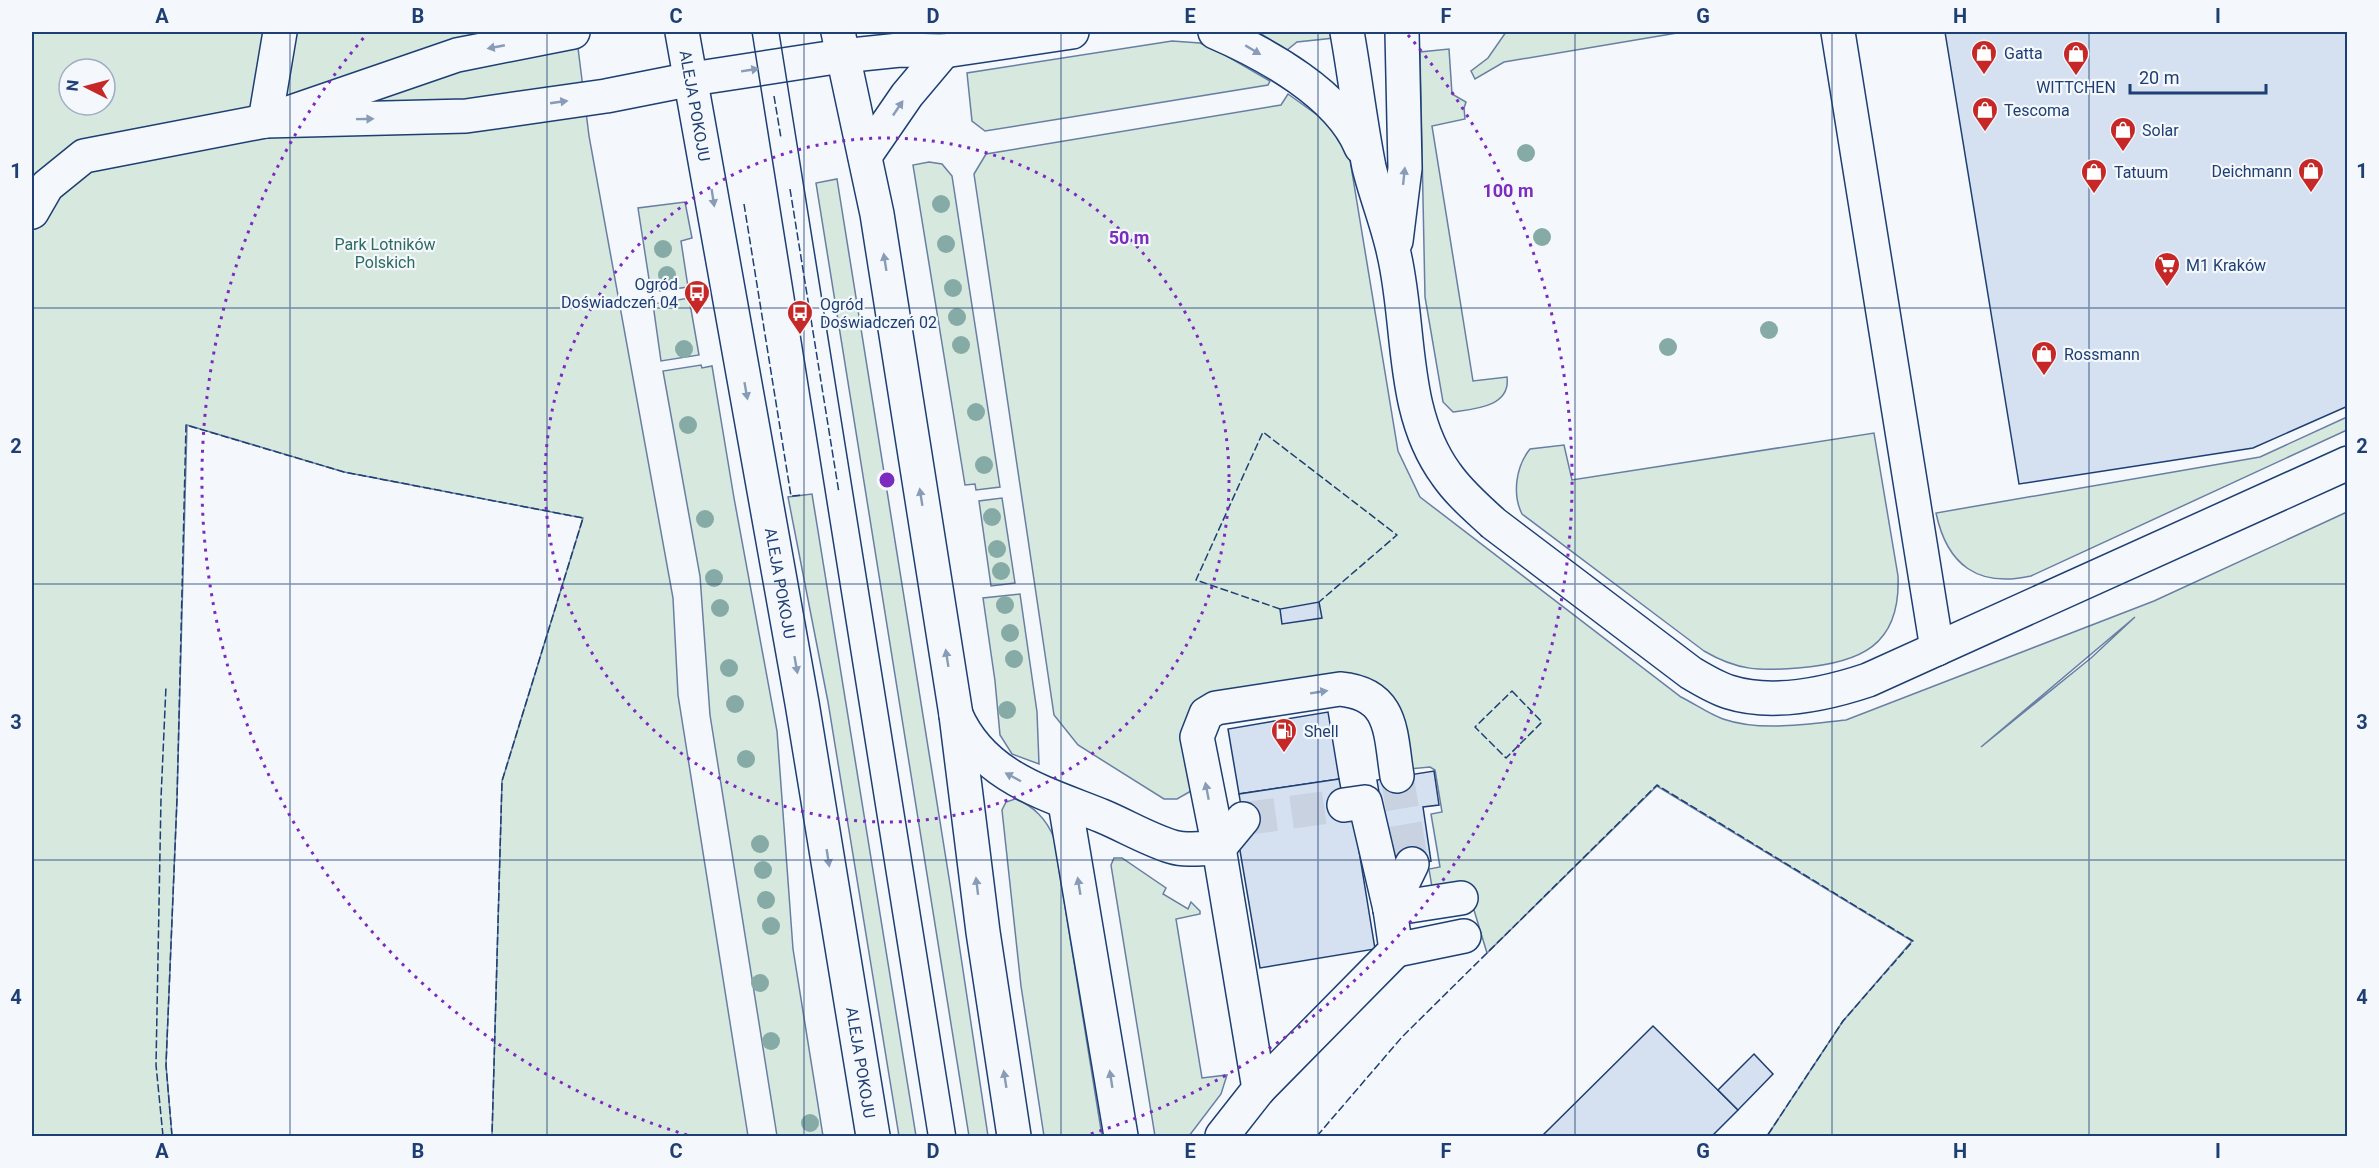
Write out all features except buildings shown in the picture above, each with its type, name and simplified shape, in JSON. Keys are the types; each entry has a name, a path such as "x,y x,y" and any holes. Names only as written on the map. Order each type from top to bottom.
{"main road":[{"path":"265,121 280,32"},
{"path":"32,212 47,186 84,156 265,121 457,55 573,32"},
{"name":"ALEJA POKOJU","path":"682,32 802,703 873,1137"},
{"path":"265,121 466,116 606,96 692,79 840,44 900,50 944,51 1072,32"},
{"path":"1215,32 1242,44 1288,72 1330,103 1357,138 1369,167 1395,255 1415,406 1423,433 1446,474 1468,500 1494,523 1691,673 1715,687 1741,695 1796,696 1840,689 1868,680 2348,463"},
{"path":"1347,32 1369,167"},
{"path":"1395,255 1405,168 1402,32"},
{"path":"1838,32 1936,649"},
{"path":"840,44 878,214 956,715 983,932 1014,1137"},
{"path":"865,156 907,95 944,51"},
{"path":"1259,1089 1219,848 1197,737 1206,714 1216,708 1340,689 1353,690 1377,702 1385,713 1397,776"},
{"path":"956,715 966,737 984,757 998,768 1065,803 1175,848 1219,848"},
{"path":"1344,805 1365,802 1390,909 1396,950"},
{"path":"1065,803 1121,1137"},
{"path":"1219,848 1243,819"},
{"path":"1390,909 1412,864"},
{"path":"1390,909 1461,897"},
{"path":"1222,1137 1259,1089 1396,950 1464,936"}],"green space":[{"name":"Park Lotników Polskich","path":"32,32 576,32 589,136 673,598 678,695 748,1136 492,1136 502,781 583,518 344,472 187,425 177,799 166,1065 172,1136 32,1136"},
{"path":"1258,32 1332,32 1334,38 1297,42 1287,50"},
{"path":"1506,32 1683,32 1504,62 1475,79 1471,71 1488,58"},
{"path":"1172,41 1200,43 1270,81 1268,85 985,131 972,121 967,73"},
{"path":"1449,49 1452,94 1466,102 1465,119 1432,126 1473,381 1507,377 1507,387 1497,400 1480,408 1453,412 1443,402 1425,297 1420,52"},
{"path":"1288,94 1327,122 1349,154 1398,451 1420,497 1681,697 1723,719 1768,726 1846,720 2154,601 2347,512 2347,1136 1767,1136 1843,1021 1912,941 1657,786 1487,953 1467,887 1432,887 1429,869 1440,867 1431,814 1442,812 1435,770 1430,767 1409,769 1389,697 1386,691 1375,682 1362,677 1333,674 1191,710 1183,728 1191,791 1177,799 1164,799 1078,745 1054,715 974,174 986,154 1281,105","holes":["2135,617 2091,658 1981,747"]},
{"path":"929,162 942,164 952,176 1000,487 976,490 975,484 965,485 913,165"},
{"path":"837,179 988,1136 969,1136 816,183"},
{"path":"685,202 692,238 681,241 688,287 651,292 638,208"},
{"path":"689,298 699,355 661,361 653,304"},
{"path":"701,365 702,368 712,366 777,731 793,949 823,1136 777,1136 710,715 700,576 663,371"},
{"path":"2347,417 2347,430 2031,576 1995,579 1968,568 1957,559 1948,546 1936,513 2260,457"},
{"path":"1874,433 1898,576 1897,600 1892,619 1884,635 1872,646 1858,655 1820,665 1761,669 1739,666 1716,658 1522,514 1517,498 1517,480 1521,464 1530,449 1564,445 1572,480"},
{"path":"812,494 916,1136 899,1136 828,702 788,497"},
{"path":"1002,498 1015,583 991,586 979,501"},
{"path":"1020,594 1037,712 1039,764 1012,754 1000,735 983,598"},
{"path":"1015,799 1028,805 1039,814 1054,838 1102,1136 1044,1136 1021,986 1002,810 1006,802"},
{"path":"1114,858 1122,858 1166,888 1163,894 1188,909 1191,902 1200,911 1200,914 1176,919 1202,1078 1227,1075 1221,1094 1189,1136 1155,1136 1111,865"}],"tunnel":[{"path":"1397,776 1412,864"},
{"path":"1243,819 1344,805"}],"tram line":[{"path":"752,32 928,1136"},
{"path":"779,32 956,1136"}],"fence":[{"path":"774,96 781,138"},
{"path":"790,189 839,493"},
{"path":"744,204 791,496 802,495"},
{"path":"172,1136 166,1065 177,799 186,425 344,472 583,518 502,781 492,1136"},
{"path":"1280,609 1196,580 1263,432 1397,535 1319,602"},
{"path":"163,1136 156,1065 161,798 166,686"},
{"path":"1512,691 1542,722 1506,758 1475,727 1512,691"},
{"path":"1317,1136 1402,1037 1657,785 1913,941 1843,1021 1767,1136"}],"place":[{"name":"Gatta","path":"1984,76"},
{"name":"WITTCHEN","path":"2076,77"},
{"name":"Tescoma","path":"1985,133"},
{"name":"Solar","path":"2123,153"},
{"name":"Deichmann","path":"2311,194"},
{"name":"Tatuum","path":"2094,195"},
{"name":"M1 Kraków","path":"2167,288"},
{"name":"Ogród Doświadczeń 04","path":"697,316"},
{"name":"Ogród Doświadczeń 02","path":"800,336"},
{"name":"Rossmann","path":"2044,377"},
{"name":"Shell","path":"1284,754"}]}
